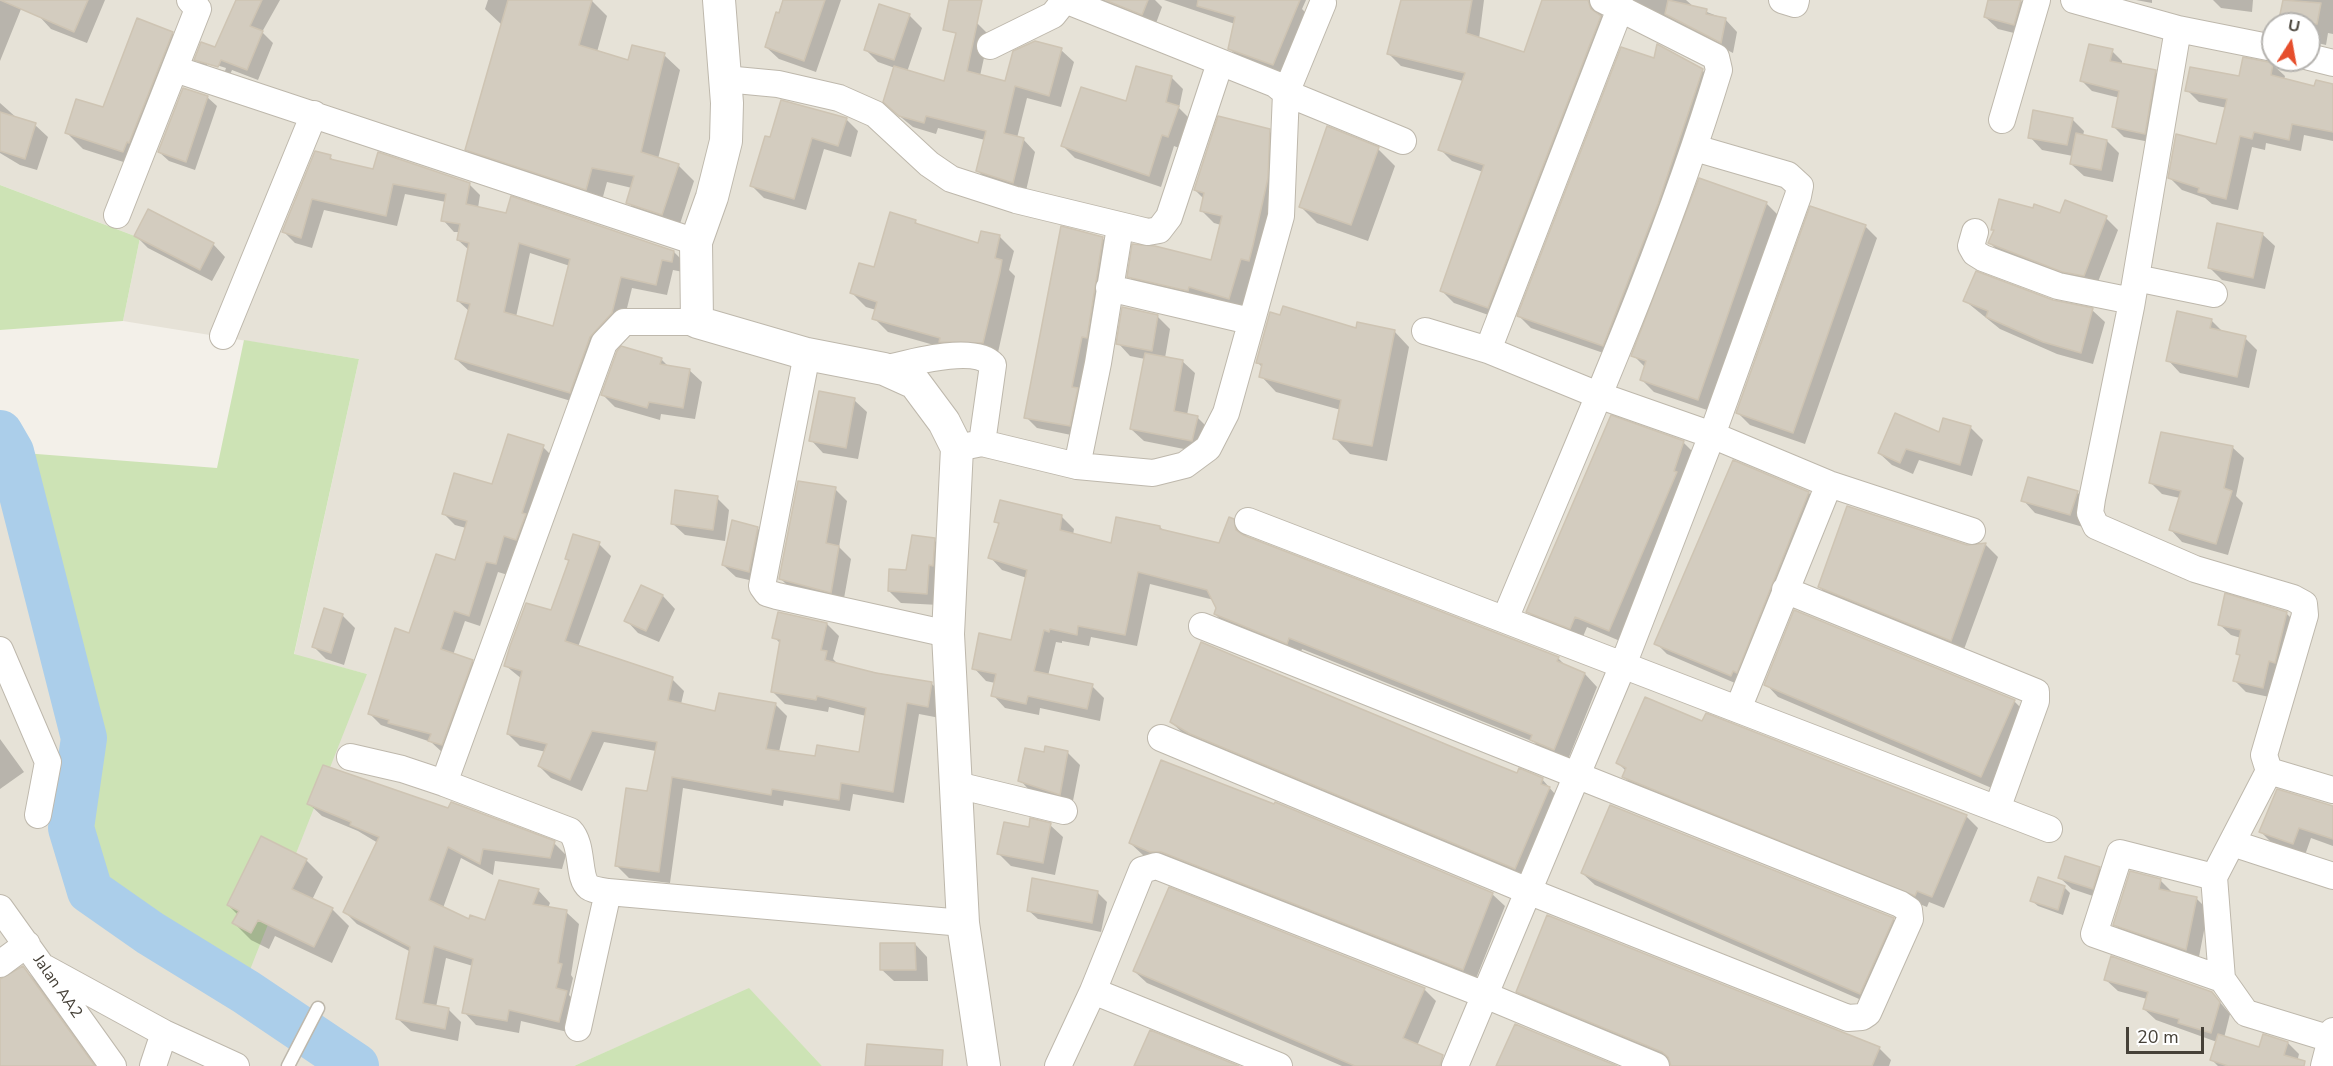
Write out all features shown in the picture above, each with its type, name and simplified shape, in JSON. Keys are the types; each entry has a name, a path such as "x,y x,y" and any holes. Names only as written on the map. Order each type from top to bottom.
{"street":[{"path":"117,215 198,9 190,0"},
{"path":"697,322 696,242 712,197 726,141 725,79 718,0"},
{"path":"990,46 1053,15 1065,0 1275,84 1286,93 1403,141"},
{"path":"1782,0 1795,4 1796,0"},
{"path":"2002,120 2037,0"},
{"path":"2074,0 2178,29 2261,46"},
{"path":"444,783 604,343 624,322 697,322 807,354 884,369 915,383 945,422 969,445 1077,466 1152,473 1185,465 1208,448 1226,413 1281,216 1286,93 1323,3"},
{"path":"1488,350 1612,3 1716,57 1719,70 1695,148 1598,395 1505,619"},
{"path":"2178,29 2134,289 2092,499 2092,520 2096,526 2195,569 2293,598 2304,604 2306,615 2264,755 2268,771 2214,877 2222,979 2246,1013 2332,1035 2324,1066"},
{"path":"725,79 778,84 839,98 874,114 929,164 951,179 1016,200 1148,232 1159,230 1166,224 1220,63"},
{"path":"175,69 696,242"},
{"path":"223,336 314,114"},
{"path":"1455,1066 1623,665 1712,435 1800,186 1788,175 1695,148"},
{"path":"1077,466 1098,363 1120,227"},
{"path":"1975,232 1971,246 1975,253 2058,286 2102,297 2134,289 2214,294"},
{"path":"1109,288 1250,321"},
{"path":"1425,331 1488,350 1598,395 1712,435 1829,484 1972,531"},
{"path":"807,354 762,586 767,593 777,596 948,634"},
{"path":"884,369 934,357 975,357 989,361 993,365 969,445 948,634 963,922 984,1066"},
{"path":"1738,709 1829,484"},
{"path":"1248,521 2049,829"},
{"path":"1785,590 2036,692 2036,701 1997,809"},
{"path":"1161,738 1528,891 1848,1018 1855,1019 1868,1013 1910,919 1909,910 1900,904 1202,626"},
{"path":"0,650 48,762 38,815"},
{"path":"350,758 402,769 570,831 578,843 585,883 590,888 608,892 963,922"},
{"path":"2268,771 2333,790"},
{"path":"957,785 1064,811"},
{"path":"2232,843 2333,876"},
{"path":"2214,877 2120,853 2094,934 2222,979"},
{"path":"1058,1066 1094,991 1142,870 1152,866 1485,995 1656,1066"},
{"path":"578,1028 608,892"},
{"name":"Jalan AA2","path":"4,920 27,944 45,968 113,1066"},
{"path":"0,964 27,944"},
{"path":"45,968 164,1033 236,1066"},
{"path":"1094,991 1279,1066"},
{"path":"153,1066 164,1033"}],"lane":[{"path":"288,1066 318,1008"}],"shaded area":[{"path":"0,0 2333,0 2333,1066 822,1066 749,989 574,1066 0,1066 0,433 11,452 84,738 71,828 367,674 294,655 359,359 123,321 140,238 0,185"}],"green space":[{"path":"0,185 140,238 123,321 0,330"},
{"path":"244,340 359,359 294,654 367,674 242,990 90,891 71,828 84,738 11,452 217,468"},
{"path":"749,988 822,1066 574,1066"}],"building":[{"path":"0,0 88,0 74,32"},
{"path":"236,0 262,0 250,26 263,31 247,70 221,60 218,67 194,60 201,42 215,47"},
{"path":"508,0 592,0 579,45 628,60 632,45 665,53 641,152 679,164 662,215 626,203 634,176 592,168 586,190 465,150"},
{"path":"783,0 825,0 804,61 765,47 776,12 779,13"},
{"path":"949,0 982,0 967,71 1005,81 1013,51 1035,41 1062,48 1049,96 1015,86 1004,133 1024,138 1013,183 976,171 986,131 926,116 924,123 899,116 883,102 894,66 944,81 956,33 943,30"},
{"path":"1105,0 1148,0 1142,15"},
{"path":"1198,0 1300,0 1273,65 1228,49 1235,17 1197,6"},
{"path":"1401,0 1472,0 1466,33 1524,52 1542,0 1588,0 1591,9 1601,16 1488,308 1440,291 1484,165 1438,150 1465,73 1387,54"},
{"path":"1668,0 1707,9 1706,14 1726,18 1721,43 1665,14"},
{"path":"1988,0 2021,0 2014,25 1984,17"},
{"path":"2283,0 2321,3 2319,12 2280,12"},
{"path":"879,4 910,14 894,60 864,50"},
{"path":"137,18 173,32 129,143 127,142 123,152 65,133 76,99 103,107"},
{"path":"1657,44 1703,69 1658,204 1603,346 1517,316 1621,47 1654,58"},
{"path":"2089,44 2113,49 2110,61 2156,70 2145,134 2112,127 2119,91 2080,81"},
{"path":"2243,57 2261,61 2261,72 2272,72 2271,75 2314,86 2316,80 2333,84 2333,132 2292,124 2289,140 2254,132 2252,139 2240,136 2226,199 2198,192 2199,188 2168,178 2176,134 2216,144 2227,99 2185,91 2190,67 2239,76"},
{"path":"1136,66 1172,76 1166,102 1179,106 1168,137 1162,135 1149,176 1061,146 1081,87 1126,101"},
{"path":"183,88 208,96 186,162 158,152"},
{"path":"781,100 847,118 838,146 812,138 794,199 750,186 765,136 770,137"},
{"path":"2033,110 2073,118 2067,145 2028,138"},
{"path":"0,112 36,123 25,159 0,151"},
{"path":"1218,116 1270,129 1268,178 1253,245 1249,261 1241,259 1229,299 1189,287 1188,291 1127,277 1132,244 1155,246 1211,260 1222,216 1200,211 1204,193 1194,190"},
{"path":"1327,126 1379,147 1351,225 1299,207"},
{"path":"2076,133 2107,140 2101,170 2070,164"},
{"path":"315,151 331,155 330,159 373,169 378,152 470,183 466,204 506,213 511,196 674,251 672,262 662,260 656,285 621,277 612,313 590,337 570,393 455,359 470,304 457,301 469,243 457,240 460,224 441,221 446,194 393,184 386,216 312,199 301,238 282,232","holes":["519,243 570,259 553,326 504,312"]},
{"path":"1699,178 1767,202 1698,400 1640,380 1646,361 1631,356"},
{"path":"1999,199 2033,208 2034,204 2060,213 2065,200 2107,216 2084,276 2062,272 1988,243 1994,230 1991,230"},
{"path":"1810,206 1866,225 1793,433 1736,413"},
{"path":"148,209 214,243 200,270 134,236"},
{"path":"890,212 916,220 915,223 978,243 981,231 1000,235 995,258 1002,260 983,343 939,342 940,338 872,319 877,302 850,293 859,263 874,267"},
{"path":"2217,223 2263,233 2253,278 2208,268"},
{"path":"1061,226 1103,237 1087,338 1082,337 1072,387 1078,388 1070,426 1024,418"},
{"path":"1976,271 2053,300 2093,308 2081,353 2043,342 1986,317 1988,311 1963,301"},
{"path":"1283,306 1356,328 1357,322 1395,330 1372,446 1333,439 1341,400 1259,377 1262,364 1256,363 1270,312 1280,315"},
{"path":"1122,307 1158,315 1152,351 1116,344"},
{"path":"2177,311 2212,319 2210,328 2246,336 2237,377 2166,361"},
{"path":"621,346 662,358 660,364 690,369 683,408 649,402 647,408 601,395 617,351"},
{"path":"1145,353 1183,360 1174,411 1198,416 1192,441 1130,429"},
{"path":"819,391 855,398 846,448 809,441"},
{"path":"1895,413 1939,432 1943,418 1971,426 1960,465 1906,449 1900,463 1878,453"},
{"path":"1611,415 1684,441 1674,471 1677,472 1609,631 1575,617 1570,629 1526,612"},
{"path":"2161,432 2233,446 2224,488 2232,491 2216,544 2169,530 2181,491 2149,483"},
{"path":"508,434 544,445 522,513 526,514 516,540 504,536 496,564 486,562 469,616 454,611 441,649 473,660 442,745 428,741 431,734 388,723 389,720 368,714 395,628 409,633 436,554 455,560 467,521 442,514 454,473 492,484"},
{"path":"1733,460 1809,492 1737,673 1733,671 1731,676 1654,644"},
{"path":"2028,477 2078,491 2070,515 2021,501"},
{"path":"798,481 836,487 826,543 839,546 831,593 779,579"},
{"path":"675,490 718,496 713,530 671,524"},
{"path":"1000,500 1062,515 1060,530 1111,543 1116,517 1160,526 1160,529 1219,543 1229,517 1234,519 1236,530 1243,535 1559,657 1557,661 1585,673 1554,750 1530,740 1532,735 1289,638 1287,644 1214,614 1216,608 1207,590 1138,572 1125,635 1078,626 1077,635 1050,629 1049,632 1044,630 1034,671 1093,684 1087,709 1028,696 1026,704 991,696 996,674 972,669 979,633 1011,640 1027,570 988,558 999,523 994,522"},
{"path":"1847,506 1967,545 1986,543 1951,641 1818,587"},
{"path":"732,520 758,527 749,572 722,565"},
{"path":"573,534 600,542 565,641 673,677 668,700 715,711 719,693 776,703 766,749 815,756 817,745 859,752 866,708 817,696 816,700 771,692 780,640 772,638 778,612 827,623 821,650 827,651 825,660 876,673 932,682 928,707 907,703 893,792 841,783 839,800 772,789 771,795 672,777 659,872 615,866 626,788 647,791 657,742 592,731 570,780 538,766 547,744 507,734 522,671 504,666 510,646 526,603 551,610 569,560 565,559"},
{"path":"912,535 935,538 933,566 929,565 927,594 888,591 889,569 906,570"},
{"path":"641,585 663,595 646,631 624,621"},
{"path":"2225,593 2287,612 2275,663 2269,661 2263,688 2233,681 2240,655 2236,654 2241,630 2218,625"},
{"path":"324,608 343,614 331,653 312,647"},
{"path":"1794,610 2015,700 1981,777 1764,685"},
{"path":"1201,642 1517,773 1519,768 1543,778 1541,784 1550,787 1515,869 1190,734 1170,722"},
{"path":"1645,697 1702,721 1706,713 1967,815 1932,897 1917,891 1915,896 1622,777 1626,768 1616,763"},
{"path":"1045,746 1068,751 1060,795 1018,781 1025,748 1044,752"},
{"path":"1161,760 1274,804 1275,802 1493,893 1463,970 1161,852 1150,852 1129,843"},
{"path":"323,765 448,808 451,802 555,841 550,858 483,849 480,864 448,847 429,900 469,919 470,915 485,920 499,880 539,889 533,904 567,910 558,963 562,964 556,988 567,991 559,1022 509,1010 507,1021 462,1013 473,959 434,946 423,1003 449,1008 445,1029 396,1019 410,947 343,912 379,837 350,825 351,822 307,804"},
{"path":"2277,789 2333,806 2333,839 2299,828 2293,844 2259,832"},
{"path":"1610,805 1894,918 1860,994 1581,873"},
{"path":"1030,818 1051,823 1043,863 997,854 1004,822 1029,827"},
{"path":"261,836 307,859 292,889 333,908 314,947 258,920 251,933 232,923 239,911 227,905"},
{"path":"2065,856 2100,867 2093,889 2058,878"},
{"path":"2130,871 2161,879 2159,889 2197,897 2186,950 2113,925"},
{"path":"2038,877 2065,886 2058,910 2030,901"},
{"path":"1032,878 1098,891 1092,923 1027,911"},
{"path":"1169,887 1425,988 1403,1038 1443,1055 1440,1066 1355,1066 1133,971"},
{"path":"1547,915 1880,1047 1872,1066 1671,1066 1668,1057 1662,1052 1516,992"},
{"path":"880,943 915,943 916,970 880,970"},
{"path":"2111,956 2212,992 2220,1002 2211,1033 2178,1023 2179,1019 2143,1009 2148,992 2104,980"},
{"path":"23,966 95,1066 0,1066 0,979"},
{"path":"1515,1024 1617,1066 1496,1066"},
{"path":"1150,1030 1239,1066 1134,1066"},
{"path":"2218,1034 2259,1047 2263,1034 2288,1042 2284,1055 2305,1061 2304,1066 2228,1066 2210,1060"},
{"path":"867,1044 943,1050 942,1066 865,1066"}],"waterway":[{"path":"0,433 11,452 84,738 71,828 90,891 150,933 246,992 356,1066"}]}
